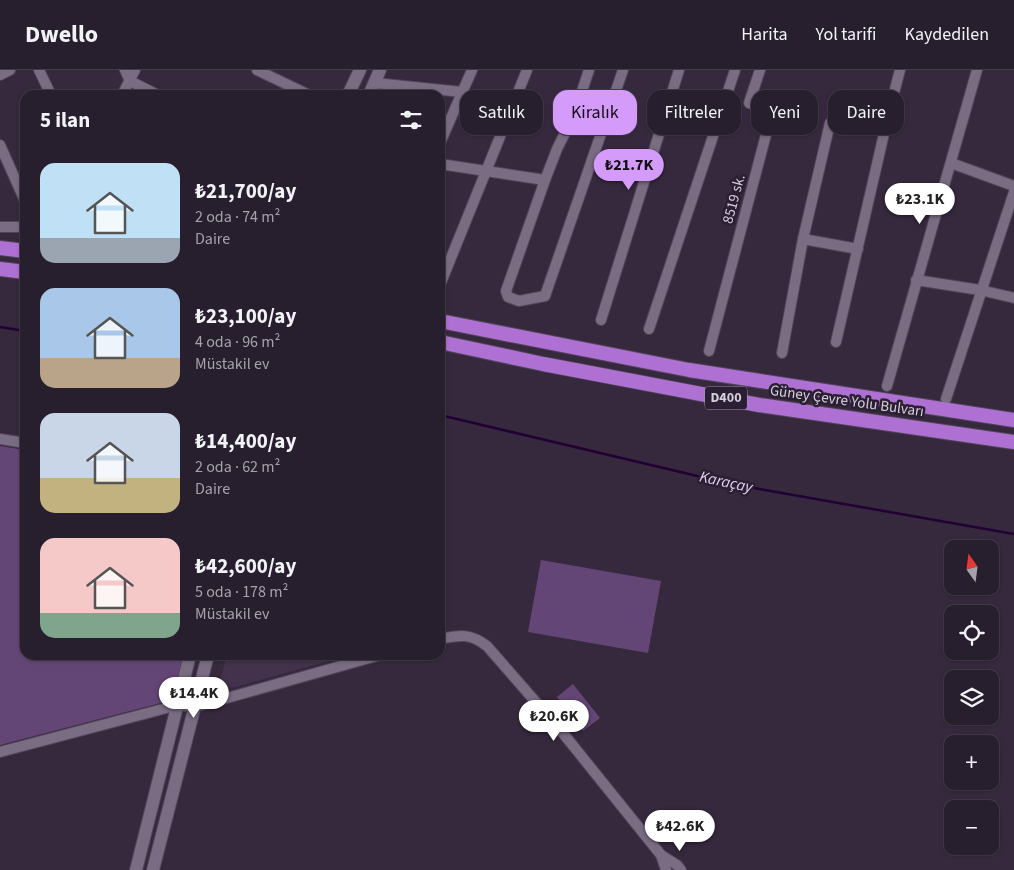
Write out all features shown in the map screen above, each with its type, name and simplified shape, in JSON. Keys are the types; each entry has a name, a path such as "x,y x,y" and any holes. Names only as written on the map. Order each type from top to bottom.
{"highway":[{"path":"0,248 20,250"},
{"path":"0,270 20,272"},
{"name":"Güney Çevre Yolu Bulvarı","path":"445,322 689,370 1014,420"},
{"name":"Güney Çevre Yolu Bulvarı","path":"445,343 543,364 760,404 1014,442"}],"street":[{"path":"0,75 10,70"},
{"path":"39,70 49,90"},
{"path":"125,70 130,81 148,90"},
{"path":"125,90 134,70"},
{"path":"257,70 299,90"},
{"path":"350,90 360,70"},
{"path":"372,90 380,70"},
{"path":"463,90 472,70"},
{"path":"445,273 527,70"},
{"path":"589,70 574,115 557,149 545,180 506,291 508,297 519,301 545,296 623,70"},
{"path":"601,320 679,70"},
{"path":"649,329 735,70"},
{"name":"8519 sk.","path":"709,351 772,112 749,103 760,70"},
{"path":"895,90 900,70"},
{"path":"887,386 978,70"},
{"path":"375,83 443,90"},
{"path":"445,90 460,92"},
{"path":"445,131 460,97"},
{"path":"782,353 803,239 828,132"},
{"path":"836,342 884,135"},
{"path":"0,145 20,190"},
{"path":"952,163 1014,186"},
{"path":"445,165 545,180"},
{"path":"946,398 980,290 1014,192"},
{"path":"0,227 20,227"},
{"path":"803,239 858,249"},
{"path":"916,280 980,290 1014,298"},
{"path":"0,439 20,442"},
{"path":"445,638 460,635 476,637 487,646 562,732 661,855 677,865 681,870"},
{"path":"136,870 189,660"},
{"path":"153,870 207,660"},
{"path":"0,752 178,705 196,707 362,660"},
{"path":"661,855 666,870"}],"shaded area":[{"path":"0,446 20,449 20,660 183,660 172,700 0,745"},
{"path":"541,560 661,581 648,653 528,632"},
{"path":"226,660 332,660 217,692"},
{"path":"573,684 600,718 583,731 557,697"}],"waterway":[{"name":"Karaçay","path":"0,327 20,330"},
{"name":"Karaçay","path":"445,416 731,484 1014,534"}]}
